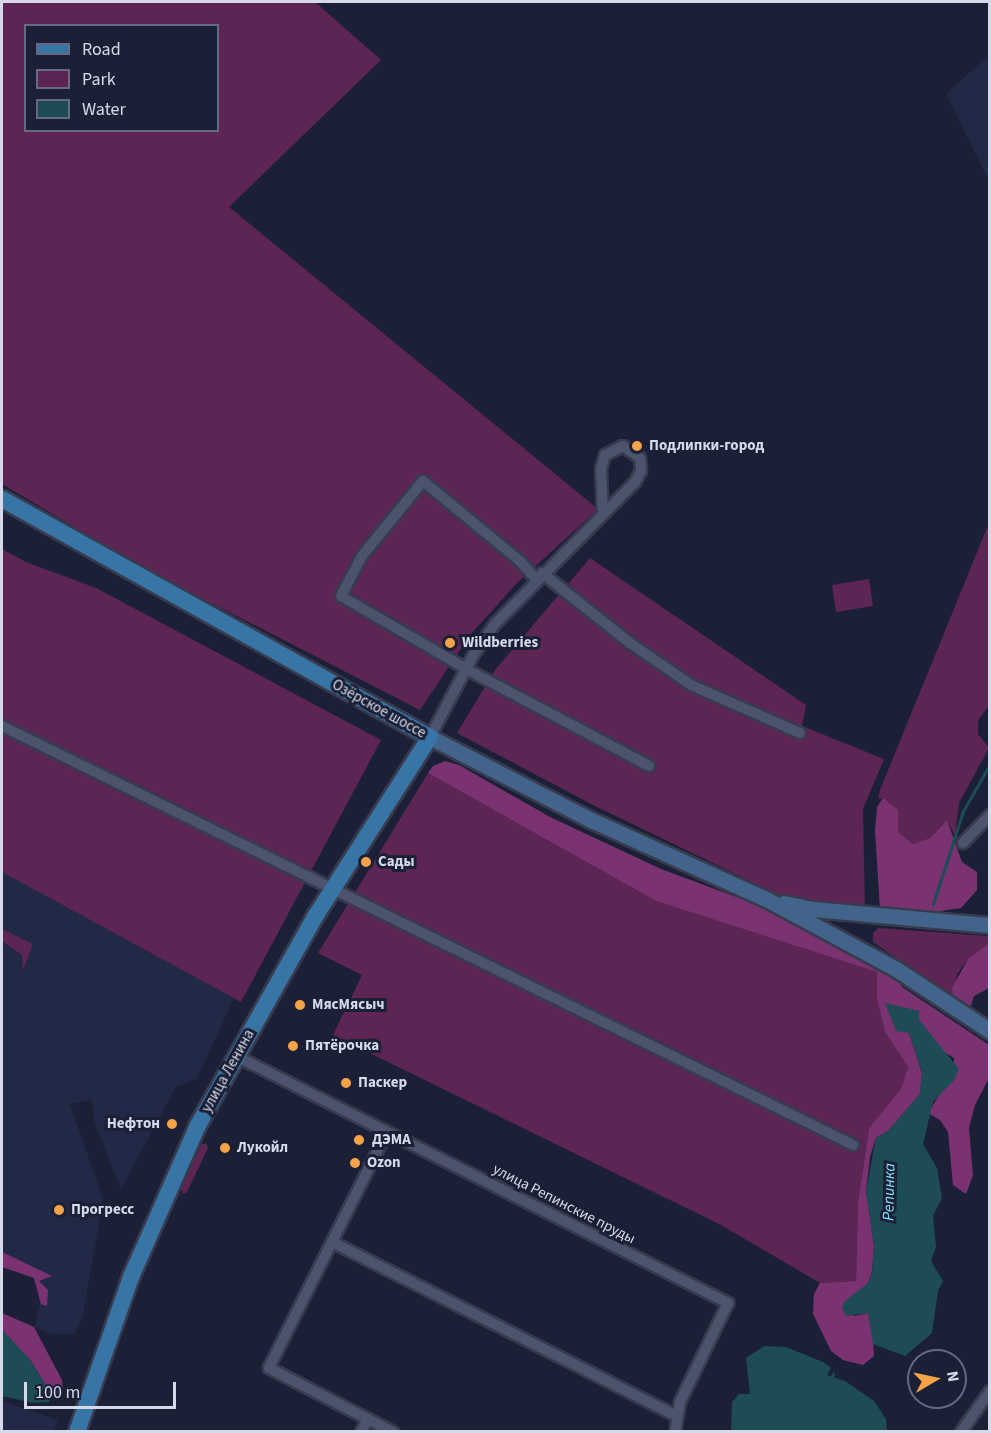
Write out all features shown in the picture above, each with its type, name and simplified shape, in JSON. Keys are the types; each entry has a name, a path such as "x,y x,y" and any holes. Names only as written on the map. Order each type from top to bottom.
{"main road":[{"name":"Озёрское шоссе","path":"2,499 430,737 591,820 766,899"},
{"name":"улица Ленина","path":"77,1431 158,1210 236,1056 332,889 430,737"},
{"path":"766,899 813,909 990,925"},
{"path":"766,899 896,969 990,1031"}],"street":[{"path":"430,737 496,623 539,576 635,482 641,471 640,458 623,446 605,455 601,469 603,513"},
{"path":"649,766 468,670 341,596 362,556 423,481 539,576 691,685 800,733"},
{"path":"2,726 852,1145"},
{"path":"963,843 990,814"},
{"path":"236,1056 387,1132 269,1368 393,1431"},
{"name":"улица Репинские пруды","path":"387,1132 728,1303 676,1416 675,1431"},
{"path":"332,1242 676,1416"},
{"path":"961,1431 990,1391"},
{"path":"361,1431 368,1419"}],"shaded area":[{"path":"989,55 989,181 946,94"},
{"path":"445,761 459,765 550,817 661,869 750,902 826,938 897,976 902,987 989,1045 989,1078 975,1105 969,1128 973,1175 966,1194 953,1185 948,1132 940,1120 928,1113 943,1089 954,1080 954,1058 944,1052 919,1020 919,1011 886,1004 909,1033 922,1073 920,1094 888,1131 876,1138 870,1157 866,1191 874,1246 872,1272 868,1283 857,1296 844,1302 854,1316 868,1313 872,1321 874,1356 863,1365 843,1360 831,1351 813,1314 814,1294 820,1283 856,1281 858,1202 869,1128 901,1089 908,1067 885,1032 877,999 877,972 656,901 428,773 433,766"},
{"path":"883,798 898,810 898,832 913,844 930,838 947,820 962,862 977,872 977,890 961,908 919,914 880,910 875,830 877,807"},
{"path":"2,872 234,998 197,1078 176,1087 121,1189 95,1124 92,1099 70,1104 103,1199 83,1316 75,1334 51,1334 34,1327 40,1304 34,1278 2,1267 2,941 22,955 24,970 33,944 2,929"},
{"path":"989,943 989,988 974,996 969,1012 953,997 952,988 968,959"},
{"path":"2,1252 52,1276 39,1281 48,1290 47,1306 41,1304 34,1278 2,1267"},
{"path":"2,1313 34,1327 62,1380 63,1394 59,1397 52,1396 31,1361 2,1330"},
{"path":"2,1401 58,1420 54,1431 2,1431"}],"green space":[{"path":"2,2 315,2 381,60 229,207 598,509 517,583 470,635 420,710 149,571 2,484"},
{"path":"989,523 989,706 978,720 978,734 989,748 959,803 955,836 947,820 930,838 913,844 898,832 883,798 878,799 880,790"},
{"path":"2,549 26,562 96,588 381,740 241,1002 2,872"},
{"path":"590,558 806,705 802,726 884,759 863,809 865,911 779,895 593,805 457,733 495,670"},
{"path":"869,579 873,606 836,612 832,585"},
{"path":"428,773 656,901 877,972 877,999 885,1032 908,1067 901,1089 869,1128 858,1202 856,1281 820,1283 721,1225 333,1035 362,975 318,953"},
{"path":"878,928 989,936 989,943 968,959 957,974 953,997 873,942 873,933"},
{"path":"2,929 33,944 23,971 22,955 2,941"},
{"path":"206,1143 208,1148 187,1192 183,1194 181,1189 201,1145"}],"water":[{"path":"885,1003 919,1011 919,1020 959,1069 954,1080 933,1102 923,1144 937,1168 942,1198 933,1216 936,1247 931,1261 943,1281 938,1291 932,1333 913,1349 907,1349 905,1356 873,1344 868,1313 846,1316 842,1308 844,1302 868,1283 872,1272 874,1246 866,1191 876,1138 888,1131 920,1094 922,1072 909,1033 896,1031"},
{"path":"2,1330 31,1361 52,1396 49,1402 33,1403 2,1396"},
{"path":"764,1346 786,1347 823,1362 831,1368 827,1375 845,1381 874,1401 886,1419 887,1431 731,1431 732,1402 739,1394 750,1394 746,1358"}],"waterway":[{"name":"Репинка","path":"933,904 963,811 990,764"},
{"name":"Репинка","path":"830,1382 833,1374"}],"place":[{"name":"Подлипки-город","path":"637,446"},
{"name":"Wildberries","path":"450,643"},
{"name":"Сады","path":"366,862"},
{"name":"МясМясыч","path":"300,1005"},
{"name":"Пятёрочка","path":"293,1046"},
{"name":"Паскер","path":"346,1083"},
{"name":"Нефтон","path":"172,1124"},
{"name":"ДЭМА","path":"359,1140"},
{"name":"Лукойл","path":"225,1148"},
{"name":"Ozon","path":"355,1163"},
{"name":"Прогресс","path":"59,1210"}]}
